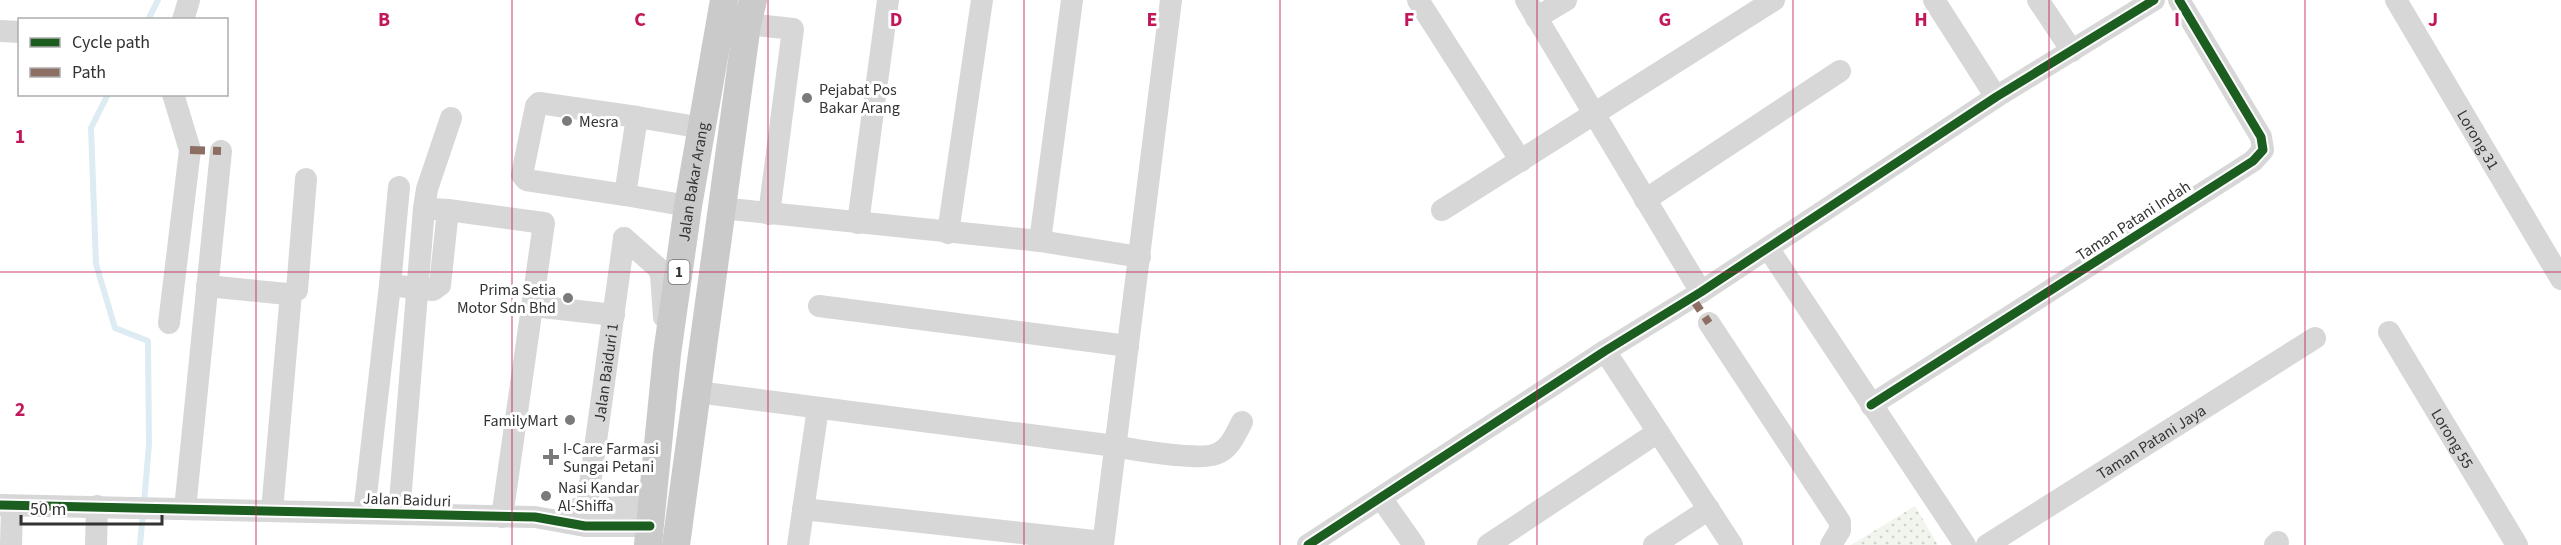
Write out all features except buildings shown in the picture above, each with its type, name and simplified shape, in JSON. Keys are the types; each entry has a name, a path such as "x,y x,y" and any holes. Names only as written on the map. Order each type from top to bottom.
{"main road":[{"name":"Jalan Bakar Arang","path":"649,525 667,354 720,9"},
{"name":"Jalan Bakar Arang","path":"676,545 750,12"}],"street":[{"path":"184,18 189,0"},
{"path":"858,223 888,0"},
{"path":"948,233 982,0"},
{"path":"1040,241 1072,0"},
{"path":"802,509 1103,544 1172,0"},
{"path":"1418,0 1521,160"},
{"path":"1566,0 1531,9 1701,292"},
{"path":"1934,0 1996,97"},
{"path":"2038,0 2072,51"},
{"path":"1308,545 1605,351 1701,292 1996,97 2154,0"},
{"name":"Taman Patani Indah","path":"1871,405 2253,161 2263,150 2261,137 2179,0"},
{"name":"Lorong 31","path":"2396,0 2561,279"},
{"path":"1442,210 1594,114 1760,4"},
{"path":"750,12 793,29 769,214"},
{"path":"0,31 18,32"},
{"path":"1646,200 1840,71"},
{"path":"169,324 190,150 174,96"},
{"path":"688,206 526,180 522,175 536,106 539,103 703,128"},
{"path":"625,195 637,117"},
{"path":"399,514 424,208 427,189 451,118"},
{"path":"174,508 207,286 220,151"},
{"path":"272,511 291,293 298,287 306,179"},
{"path":"364,513 399,187"},
{"path":"424,208 544,223 502,517"},
{"path":"721,208 1040,241 1140,257"},
{"path":"390,285 433,290 440,285 447,210"},
{"name":"Jalan Baiduri 1","path":"587,506 624,238 653,262 661,275 667,354"},
{"path":"1768,248 1965,545"},
{"path":"207,286 291,293"},
{"path":"533,306 614,315"},
{"path":"819,306 1128,346"},
{"path":"1709,324 1840,522 1840,530 1831,545"},
{"name":"Lorong 55","path":"2389,332 2517,545"},
{"name":"Taman Patani Jaya","path":"1987,545 2315,338"},
{"path":"1605,351 1732,545"},
{"path":"697,392 1115,446 1148,453 1215,455 1229,446 1242,422"},
{"path":"798,545 818,408"},
{"path":"1488,545 1658,432"},
{"path":"1381,498 1414,545"},
{"path":"6,506 11,545"},
{"name":"Jalan Baiduri","path":"6,506 97,506 535,517 585,526 649,525"},
{"path":"96,545 97,506"},
{"name":"Jalan Baiduri","path":"535,517 587,506 649,525"},
{"path":"1654,545 1709,509"}],"shaded area":[{"path":"1915,506 1938,545 1851,545"}],"waterway":[{"path":"149,18 158,0"},
{"path":"107,96 91,128 96,264 115,328 148,341 149,444 144,503"},
{"path":"140,545 143,513"}],"marked path":[{"path":"190,150 221,151"},
{"path":"1692,298 1709,323"}],"cycle path":[{"path":"1308,545 1605,351 1701,292 1996,97 2154,0"},
{"path":"1871,405 2253,161 2263,150 2261,137 2179,0"},
{"path":"0,505 535,517 585,526 650,526"}],"place":[{"name":"Pejabat Pos Bakar Arang","path":"807,98"},
{"name":"Mesra","path":"567,121"},
{"name":"Prima Setia Motor Sdn Bhd","path":"568,298"},
{"name":"FamilyMart","path":"570,420"},
{"name":"I-Care Farmasi Sungai Petani","path":"551,457"},
{"name":"Nasi Kandar Al-Shiffa","path":"546,496"}]}
